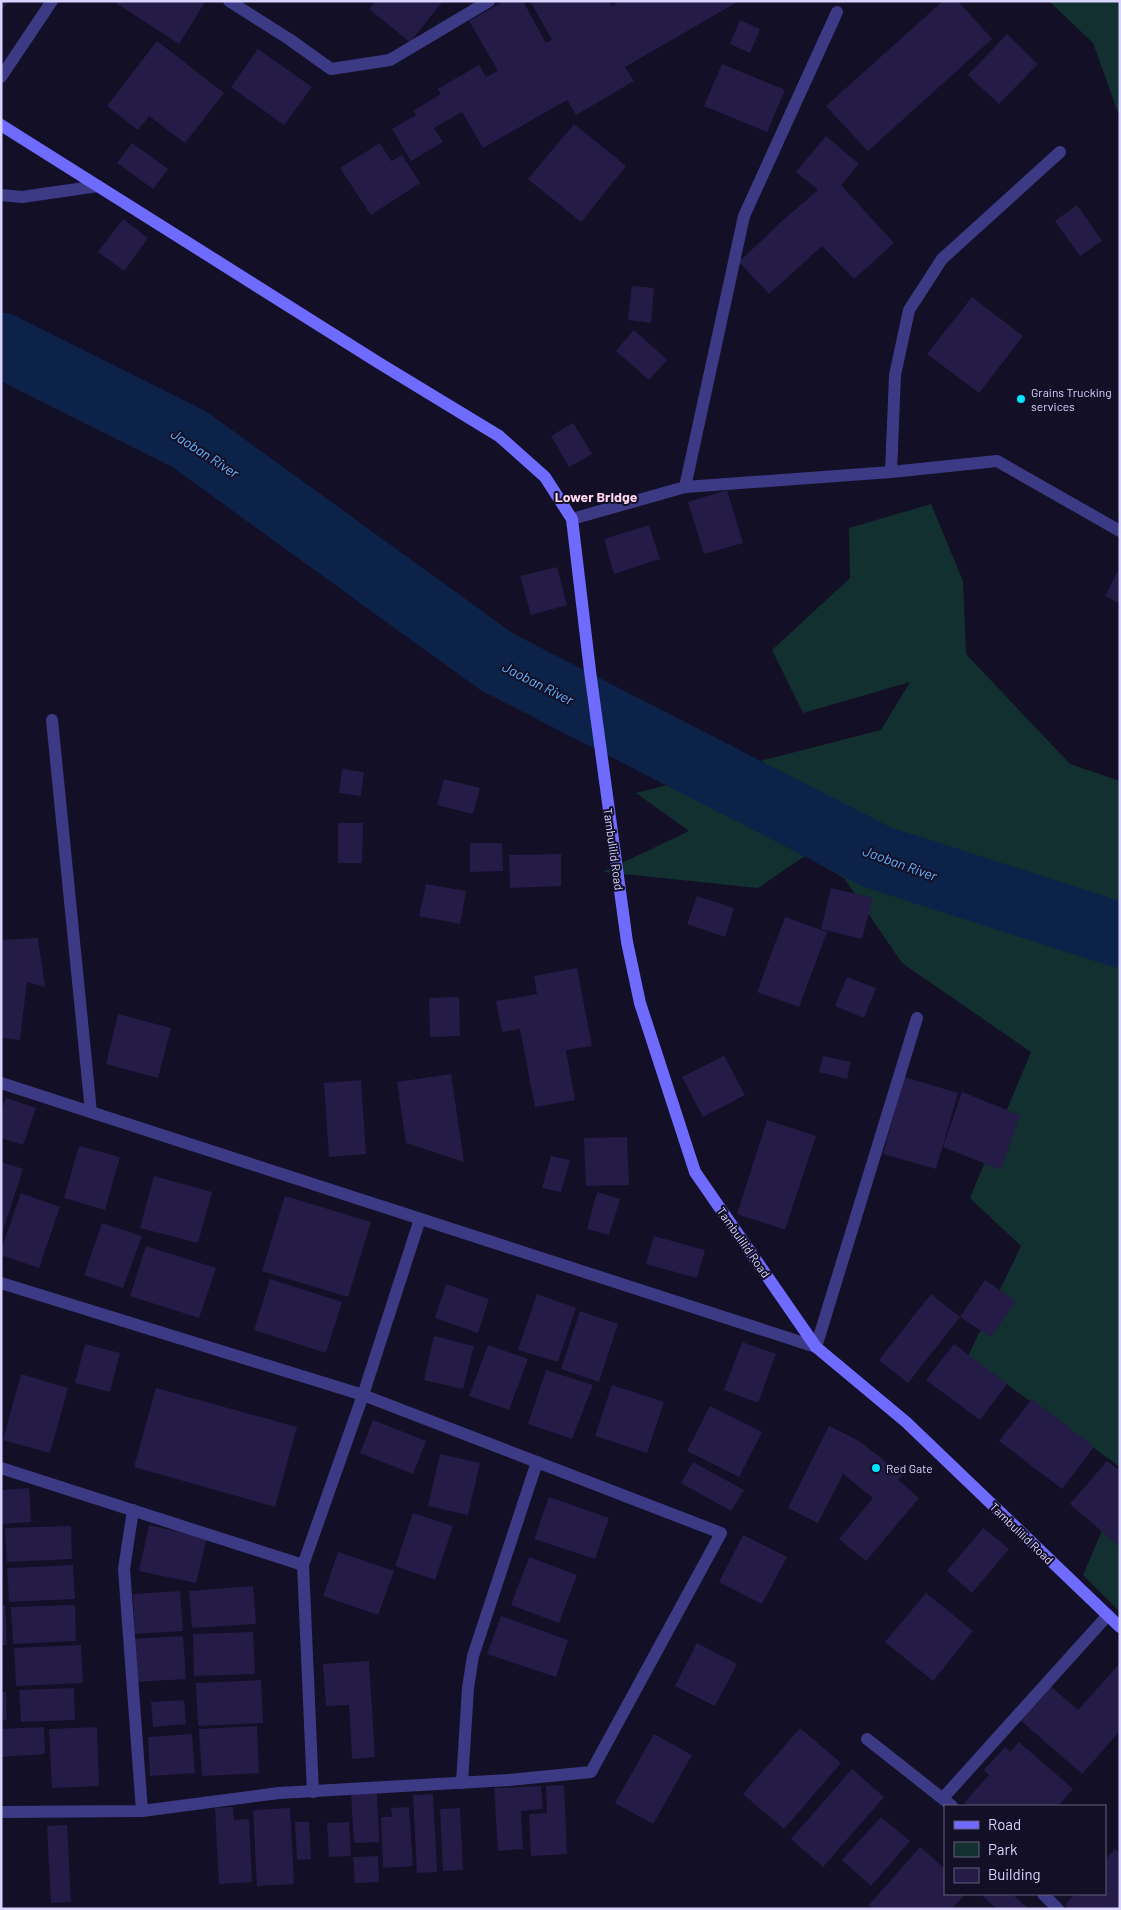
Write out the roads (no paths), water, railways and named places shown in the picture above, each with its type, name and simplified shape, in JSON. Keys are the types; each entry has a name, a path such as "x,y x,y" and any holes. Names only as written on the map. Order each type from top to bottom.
{"street":[{"path":"1,77 52,1"},
{"path":"229,1 289,39 331,69 390,60 481,3"},
{"path":"684,487 744,216 837,12"},
{"path":"1,124 379,363 499,436 545,477 572,519 684,487 891,472 997,461 1120,531"},
{"path":"891,472 895,375 910,310 942,259 1060,152"},
{"path":"1,195 22,197 98,186"},
{"name":"Tambulilid Road","path":"572,519 590,671 627,942 640,1002 695,1172 816,1346 906,1422 1120,1626"},
{"path":"52,720 91,1112"},
{"path":"1,1083 816,1346 917,1018"},
{"path":"313,1792 303,1565 363,1395 420,1219"},
{"path":"1,1283 363,1395 721,1533 591,1772 462,1783 279,1794 142,1811 1,1812"},
{"path":"462,1783 468,1688 473,1656 537,1462"},
{"path":"1,1468 303,1565"},
{"path":"133,1510 124,1569 142,1811"},
{"path":"867,1739 948,1802 1108,1615"},
{"path":"1044,1895 1058,1909"}],"waterway":[{"name":"Jaoban River","path":"1,345 189,439 497,662 877,857 1120,935"}],"place":[{"name":"Grains Trucking services","path":"1021,399"},
{"name":"Red Gate","path":"876,1468"}],"district":[{"name":"Lower Bridge","path":"596,496"}]}
